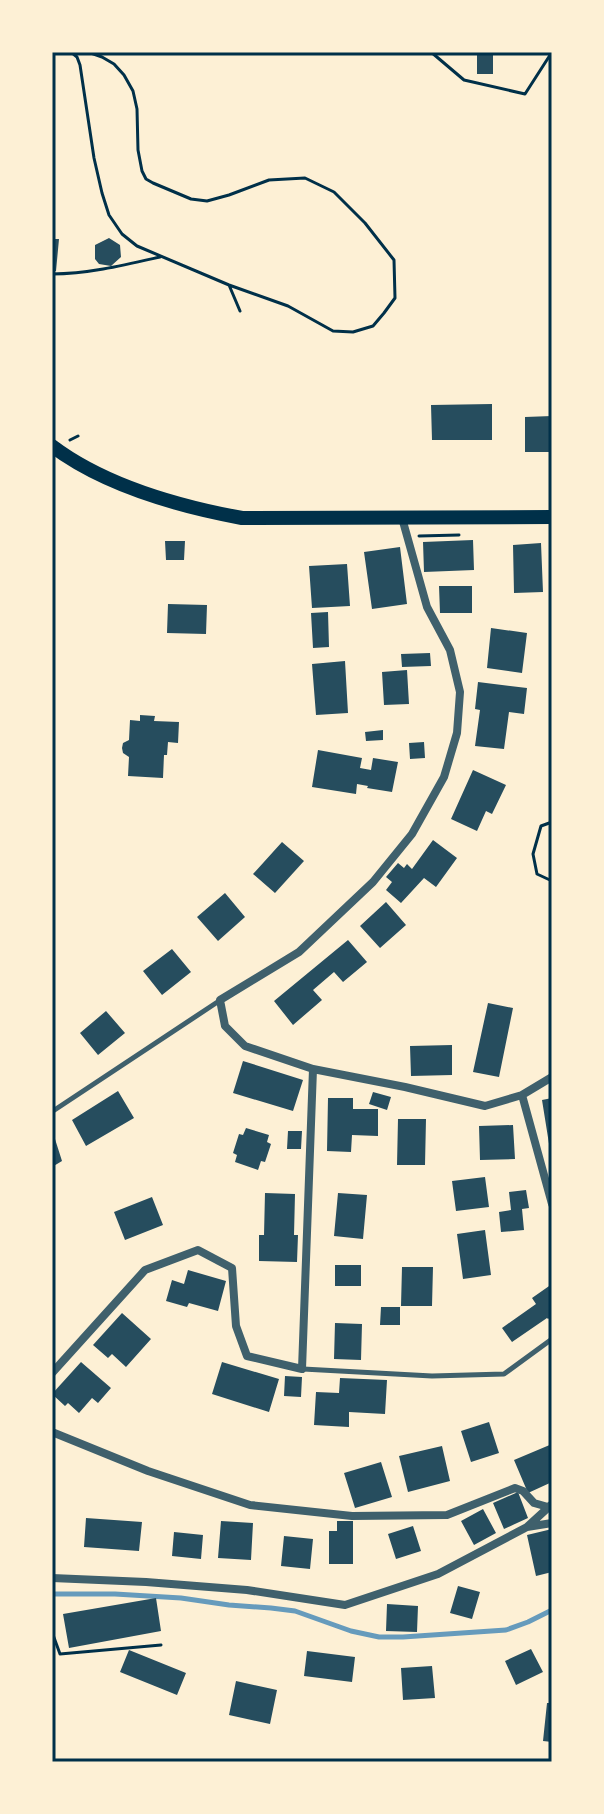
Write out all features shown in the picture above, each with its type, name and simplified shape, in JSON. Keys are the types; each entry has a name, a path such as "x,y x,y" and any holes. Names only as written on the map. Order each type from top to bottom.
{"main road":[{"path":"52,446 104,476 151,495 194,509 242,518 552,517"}],"street":[{"path":"402,518 427,607 450,650 460,692 457,733 444,777 412,834 373,882 299,952 220,1000 225,1026 245,1046 313,1069 485,1106 522,1095 552,1077"},
{"path":"52,1373 145,1270 198,1250 232,1268 236,1326 247,1356 302,1369 313,1069"},
{"path":"522,1095 552,1204"},
{"path":"52,1432 148,1471 250,1505 352,1516 447,1515 515,1488 523,1491 534,1503 550,1506"},
{"path":"52,1578 247,1590 345,1605 438,1574 527,1527 550,1506"},
{"path":"527,1527 552,1523"}],"lane":[{"path":"53,1111 220,1000"},
{"path":"302,1369 432,1376 504,1374 552,1339"}],"path":[{"path":"71,52 80,65 102,193 109,215 122,234 137,246 160,257 288,306 333,331 353,332 373,326 395,298 394,260 365,223 334,192 305,178 269,180 207,201 191,199 146,179 138,150 137,109 133,91 114,64 88,52"},
{"path":"431,52 464,80 525,94 552,52"},
{"path":"52,274 97,270 160,257"},
{"path":"229,285 240,311"},
{"path":"552,822 541,826 533,854 537,874 552,881"},
{"path":"52,1632 60,1654 161,1645"}],"building":[{"path":"477,52 493,52 493,74 477,74"},
{"path":"109,238 120,245 121,257 111,266 99,264 95,259 95,245"},
{"path":"52,239 59,239 56,271 52,271"},
{"path":"492,404 492,440 432,440 431,405"},
{"path":"552,416 552,452 525,452 525,417"},
{"path":"473,540 474,570 424,572 423,542"},
{"path":"165,541 185,541 184,560 166,560"},
{"path":"541,543 543,592 514,593 513,545"},
{"path":"400,547 407,604 372,609 364,552"},
{"path":"347,564 350,606 312,608 309,566"},
{"path":"439,586 472,586 472,613 440,613"},
{"path":"168,604 207,605 206,634 167,633"},
{"path":"328,612 329,647 313,648 311,613"},
{"path":"491,628 527,633 522,673 487,668"},
{"path":"430,653 431,666 402,667 401,654"},
{"path":"345,661 348,713 316,715 312,664"},
{"path":"407,670 409,704 384,705 382,672"},
{"path":"478,682 527,688 524,714 509,712 504,749 475,746 480,710 475,709"},
{"path":"140,715 155,716 154,721 179,722 178,743 168,742 167,755 164,755 163,778 128,776 129,757 122,748 123,743 129,740 130,720 140,721"},
{"path":"383,730 383,740 366,741 365,732"},
{"path":"424,742 425,758 410,759 409,743"},
{"path":"318,750 362,758 360,768 371,770 373,758 398,762 392,792 357,784 356,794 312,787"},
{"path":"473,770 506,785 492,814 486,811 477,831 451,819"},
{"path":"433,840 457,858 436,887 424,878 401,903 386,890 392,882 386,877 398,863 404,868 407,864 412,869"},
{"path":"282,842 304,861 275,893 253,874"},
{"path":"225,893 245,917 218,941 197,917"},
{"path":"386,902 406,925 380,948 360,926"},
{"path":"348,940 367,962 343,982 334,972 313,990 322,1000 293,1025 274,1001"},
{"path":"172,949 191,972 162,995 143,971"},
{"path":"488,1003 513,1008 499,1077 473,1072"},
{"path":"106,1011 125,1033 98,1055 80,1033"},
{"path":"452,1045 452,1075 411,1076 410,1046"},
{"path":"243,1061 303,1080 293,1111 233,1093"},
{"path":"118,1091 134,1118 86,1146 72,1120"},
{"path":"373,1092 391,1097 387,1110 369,1104"},
{"path":"328,1098 353,1098 353,1109 378,1109 378,1136 352,1135 351,1152 327,1151"},
{"path":"552,1098 552,1150 550,1150 542,1100"},
{"path":"398,1119 426,1119 425,1165 397,1165"},
{"path":"513,1125 515,1159 480,1160 479,1126"},
{"path":"246,1128 269,1135 267,1142 271,1144 265,1162 261,1161 258,1170 235,1162 237,1155 233,1153 239,1134 243,1135"},
{"path":"288,1131 302,1131 301,1149 287,1149"},
{"path":"55,1139 62,1161 52,1167 52,1141"},
{"path":"485,1177 489,1207 456,1211 452,1181"},
{"path":"526,1190 529,1208 522,1209 524,1230 501,1232 499,1212 511,1210 509,1192"},
{"path":"265,1193 295,1194 297,1262 259,1261 259,1235 264,1235"},
{"path":"338,1193 367,1195 363,1239 334,1236"},
{"path":"152,1197 163,1225 125,1240 114,1212"},
{"path":"485,1230 491,1275 463,1279 457,1234"},
{"path":"335,1265 361,1265 361,1286 335,1286"},
{"path":"402,1267 433,1267 432,1306 401,1306"},
{"path":"188,1270 226,1281 218,1311 166,1301 172,1280 184,1284"},
{"path":"552,1284 552,1316 512,1342 502,1328 536,1304 532,1298"},
{"path":"381,1307 400,1307 400,1325 380,1325"},
{"path":"122,1313 151,1339 126,1367 112,1354 108,1358 93,1345"},
{"path":"335,1323 362,1324 361,1360 334,1359"},
{"path":"81,1362 111,1388 98,1403 92,1398 79,1413 52,1394"},
{"path":"222,1362 279,1379 269,1412 212,1394"},
{"path":"285,1376 302,1377 301,1397 284,1396"},
{"path":"340,1378 387,1380 385,1414 349,1412 349,1427 314,1425 316,1392 339,1393"},
{"path":"489,1422 499,1453 471,1462 461,1431"},
{"path":"552,1444 552,1482 528,1493 514,1460"},
{"path":"442,1446 450,1481 408,1492 399,1456"},
{"path":"381,1462 392,1497 355,1508 344,1473"},
{"path":"518,1492 528,1518 504,1529 493,1503"},
{"path":"483,1509 496,1533 474,1545 461,1521"},
{"path":"86,1518 142,1522 139,1551 84,1547"},
{"path":"221,1521 253,1523 251,1560 218,1558"},
{"path":"337,1521 353,1521 353,1564 329,1564 329,1531 337,1531"},
{"path":"413,1526 421,1551 396,1559 388,1534"},
{"path":"552,1529 552,1572 536,1576 527,1535"},
{"path":"174,1532 203,1535 201,1559 172,1556"},
{"path":"284,1536 313,1539 310,1569 281,1566"},
{"path":"458,1586 480,1592 472,1619 450,1613"},
{"path":"156,1598 161,1631 69,1648 63,1614"},
{"path":"387,1604 418,1606 417,1632 386,1631"},
{"path":"531,1649 543,1672 516,1685 505,1661"},
{"path":"129,1650 186,1673 177,1695 120,1672"},
{"path":"307,1651 355,1657 352,1682 304,1676"},
{"path":"432,1666 435,1698 403,1700 401,1668"},
{"path":"236,1681 277,1690 270,1724 229,1715"},
{"path":"547,1703 552,1703 552,1742 543,1741"}],"waterway":[{"path":"52,1594 181,1598 295,1611 351,1631 379,1637 506,1630 552,1610"}]}
